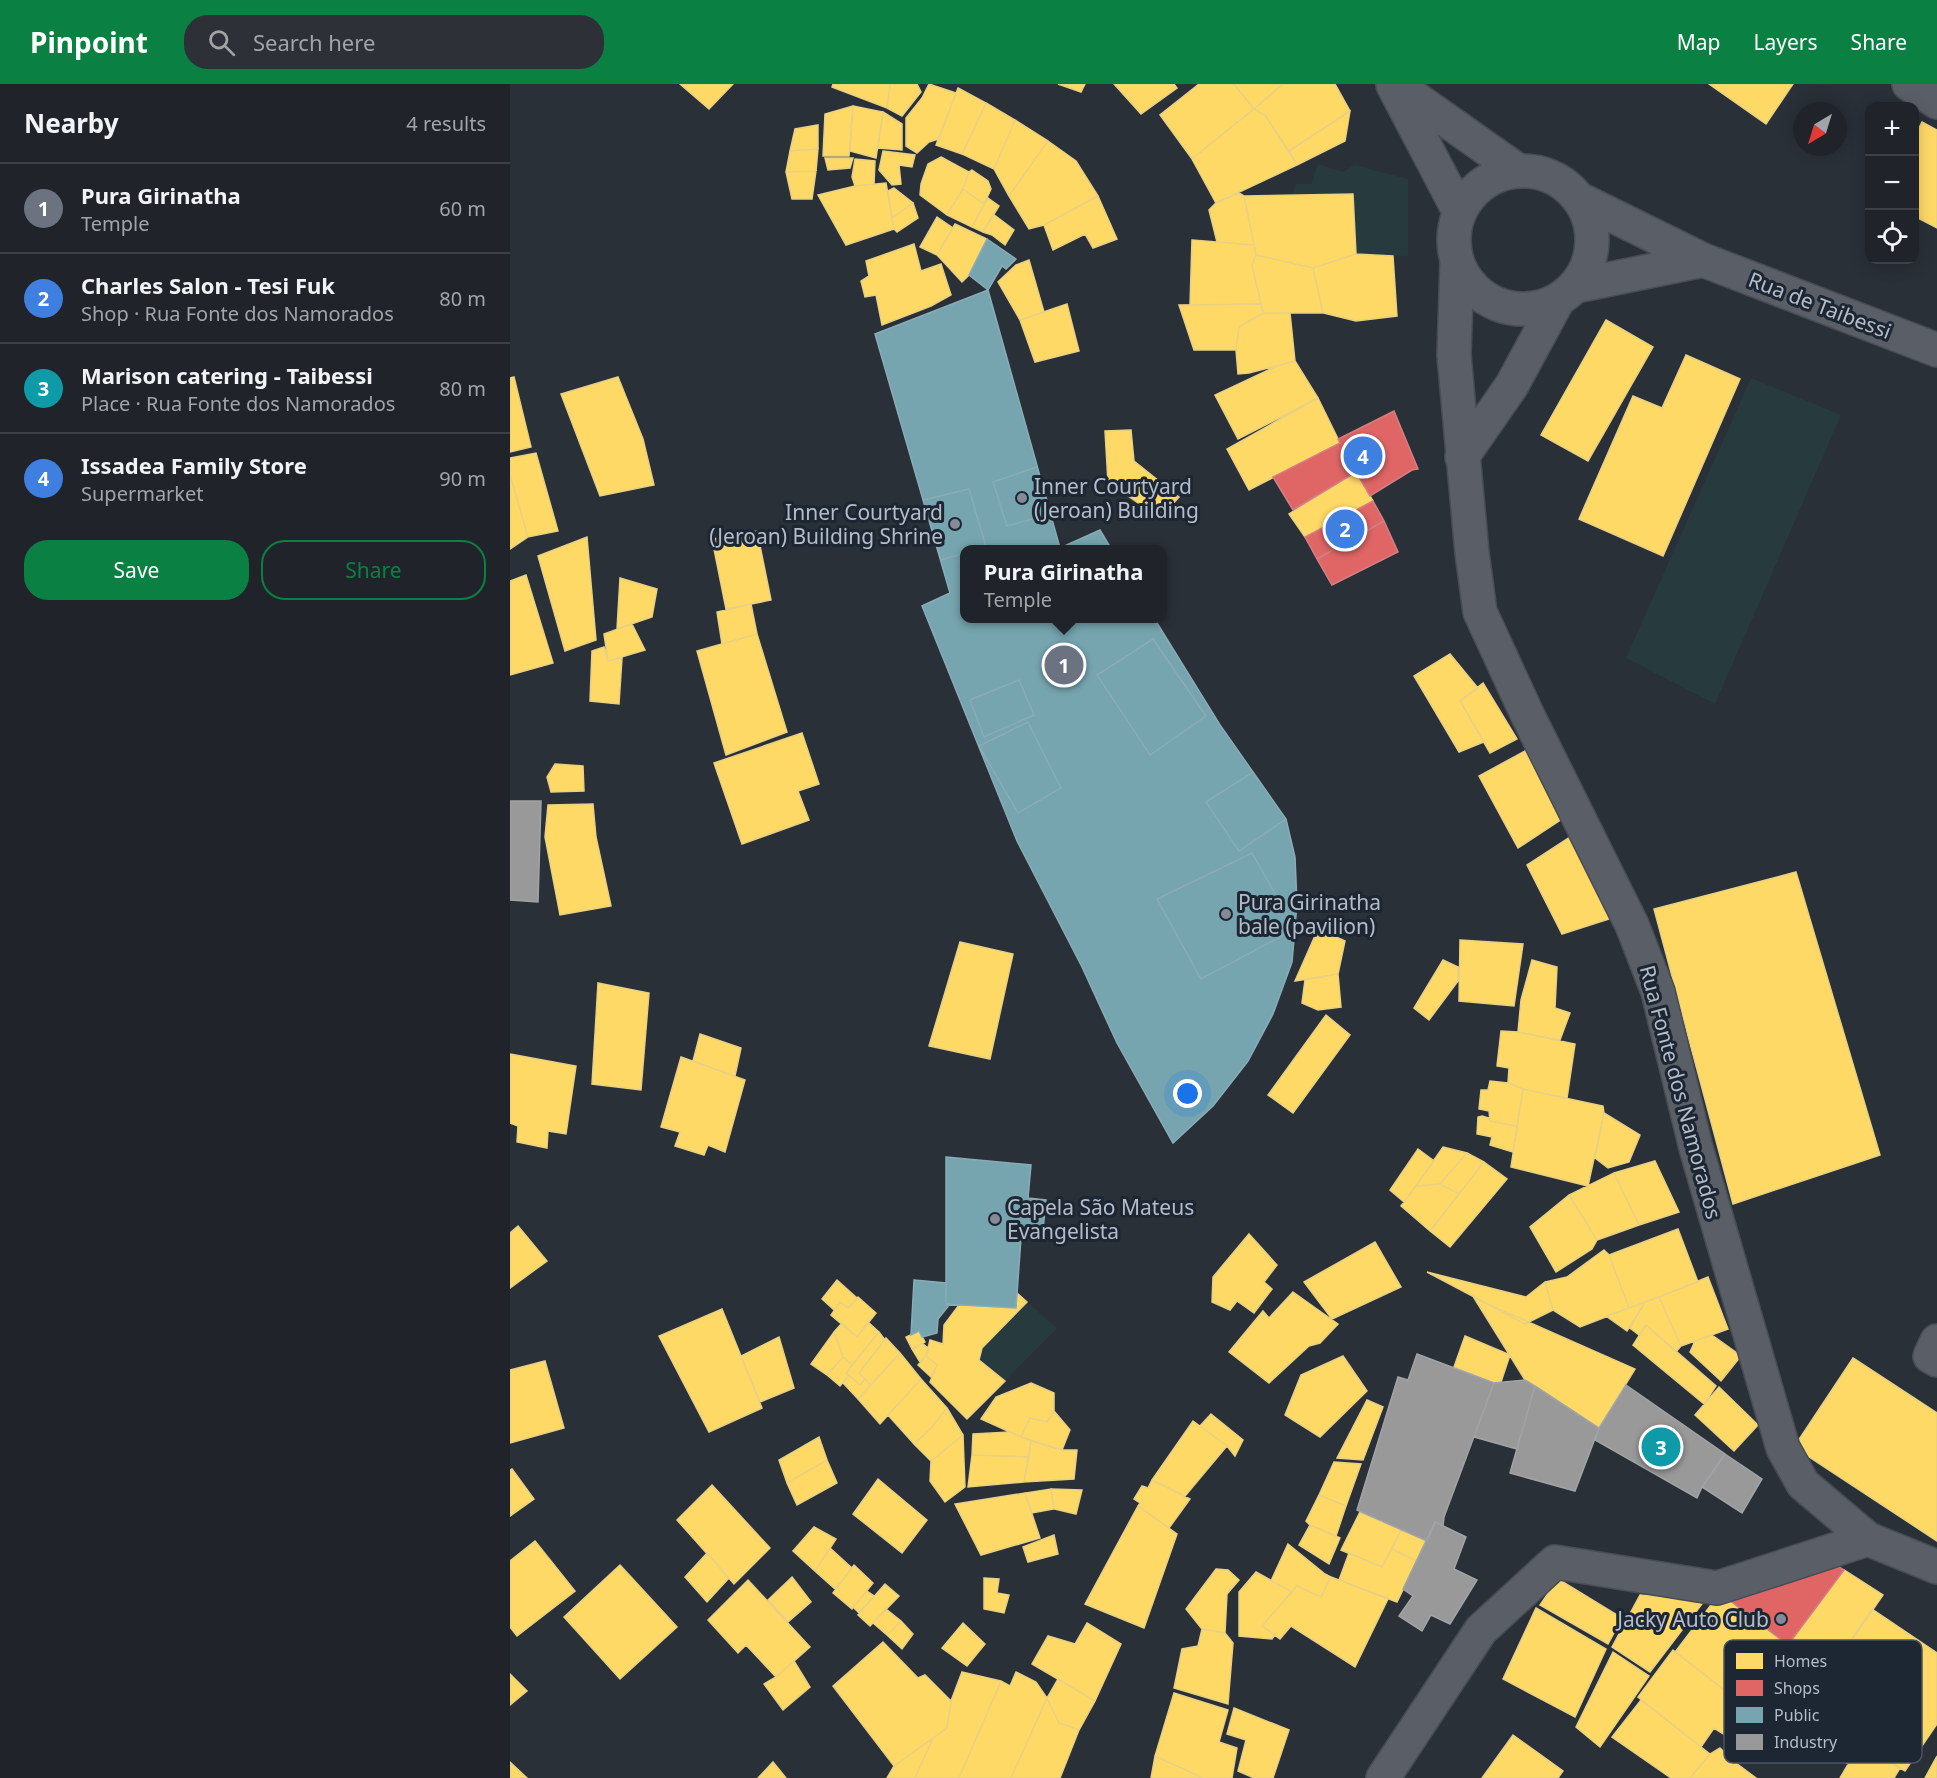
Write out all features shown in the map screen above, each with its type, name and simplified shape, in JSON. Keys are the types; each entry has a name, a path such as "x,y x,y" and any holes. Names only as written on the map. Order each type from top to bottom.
{"street":[{"path":"1394,84 1517,170"},
{"path":"1394,84 1459,212"},
{"path":"1909,84 1937,102"},
{"path":"1462,457 1512,385 1567,293 1587,266 1593,243 1589,220 1579,199 1563,183 1542,173 1517,170 1493,177 1473,191 1459,212 1454,236 1457,261 1468,282 1487,299 1510,308 1534,309 1567,293 1703,260"},
{"name":"Rua de Taibessi","path":"1579,199 1703,260 1937,350"},
{"name":"Rua Fonte dos Namorados","path":"1457,261 1454,355 1462,457 1480,612 1528,716 1632,926 1658,992 1696,1148 1784,1448 1803,1484 1868,1539 1937,1567"},
{"path":"1937,1341 1930,1356 1937,1360"},
{"path":"1383,1778 1481,1630 1555,1562 1717,1587 1868,1539"}],"green space":[{"path":"1318,164 1343,172 1354,165 1408,179 1408,256 1356,254 1353,194 1292,196 1296,184 1311,184"},
{"path":"1751,378 1841,415 1715,704 1626,658"},
{"path":"1027,1302 1057,1328 1005,1381 979,1360 982,1348"}],"building: Homes":[{"path":"680,84 733,84 709,109"},
{"path":"833,84 890,84 887,108 832,87"},
{"path":"890,84 917,84 921,92 902,116 887,108"},
{"path":"929,84 956,93 939,139 929,142 917,153 906,146 906,118 922,98"},
{"path":"1058,84 1085,84 1081,92"},
{"path":"1114,84 1174,84 1177,88 1141,114"},
{"path":"1199,84 1234,84 1254,109 1192,159 1160,115"},
{"path":"1234,84 1283,84 1254,109"},
{"path":"1283,84 1335,84 1350,111 1289,151 1265,115 1254,109"},
{"path":"1709,84 1793,84 1766,124"},
{"path":"958,88 986,103 962,154 936,145"},
{"path":"986,103 1015,120 994,169 962,154"},
{"path":"853,106 849,156 823,156 825,114"},
{"path":"853,106 883,112 876,158 850,151"},
{"path":"1254,109 1265,115 1297,165 1216,203 1192,159"},
{"path":"1350,111 1345,141 1297,165 1289,151"},
{"path":"883,112 902,124 902,150 878,148"},
{"path":"1015,120 1048,141 1009,196 994,169"},
{"path":"1922,122 1937,130 1937,228 1919,219 1919,128"},
{"path":"818,125 818,149 790,151 795,129"},
{"path":"1048,141 1076,161 1098,196 1044,225 1029,229 1009,196"},
{"path":"818,149 816,171 786,172 790,151"},
{"path":"883,151 915,155 912,167 899,165 901,184 892,185 879,170"},
{"path":"941,157 969,172 963,189 947,215 920,195 928,164"},
{"path":"825,158 853,158 850,168 828,170"},
{"path":"855,159 875,161 874,184 855,186 852,177"},
{"path":"972,170 988,181 991,189 984,204 963,189 969,172"},
{"path":"816,171 812,199 792,199 786,172"},
{"path":"886,183 894,229 846,245 818,195 855,186"},
{"path":"894,188 913,203 892,218 888,191"},
{"path":"963,189 984,204 972,227 947,215"},
{"path":"1239,193 1244,196 1254,245 1217,242 1209,210 1216,203"},
{"path":"1353,194 1356,254 1313,268 1256,255 1244,196"},
{"path":"1098,196 1117,239 1093,248 1085,234 1053,250 1044,225"},
{"path":"988,198 999,206 983,232 972,227"},
{"path":"913,203 918,218 897,232 894,229 892,218"},
{"path":"993,214 1014,230 1005,245 992,235 983,232"},
{"path":"937,217 953,228 937,255 920,247"},
{"path":"955,224 987,239 969,275 962,282 937,255"},
{"path":"1192,240 1254,245 1256,255 1252,265 1261,304 1190,305"},
{"path":"914,244 921,271 941,264 951,295 931,306 882,325 876,295 865,297 861,281 869,276 866,261"},
{"path":"1356,254 1393,256 1397,316 1356,321 1323,313 1313,268"},
{"path":"1256,255 1313,268 1323,313 1263,313 1252,265"},
{"path":"1029,260 1044,312 1020,320 998,282 1016,265"},
{"path":"1067,304 1079,351 1035,362 1020,320"},
{"path":"1261,304 1263,313 1239,327 1236,350 1194,350 1179,305"},
{"path":"1263,313 1290,313 1295,361 1238,374 1236,350 1239,327"},
{"path":"1606,320 1653,347 1588,461 1541,435"},
{"path":"1686,355 1740,379 1663,556 1579,519 1633,396 1662,408"},
{"path":"1295,361 1318,398 1238,439 1215,395 1277,366"},
{"path":"514,377 531,447 510,452 510,378"},
{"path":"618,377 643,439 654,485 600,496 561,394"},
{"path":"1318,398 1340,443 1249,490 1227,449"},
{"path":"1131,430 1134,461 1179,497 1160,518 1108,482 1105,431"},
{"path":"536,453 558,531 528,537 510,475 510,458"},
{"path":"1356,472 1373,501 1305,537 1289,514"},
{"path":"510,475 528,537 510,549"},
{"path":"757,531 771,600 726,609 712,539"},
{"path":"587,537 596,640 565,651 538,556"},
{"path":"526,575 553,663 510,675 510,581"},
{"path":"620,578 657,589 652,617 617,629"},
{"path":"751,604 757,634 722,644 717,612"},
{"path":"632,624 645,650 608,661 604,634"},
{"path":"757,634 787,732 726,755 697,651"},
{"path":"604,647 608,661 622,658 619,704 590,701 592,651"},
{"path":"1450,654 1478,688 1460,701 1484,742 1459,752 1414,676"},
{"path":"1483,683 1517,739 1490,753 1460,701"},
{"path":"802,733 819,784 798,791 809,820 742,844 714,763"},
{"path":"1525,751 1562,819 1518,848 1479,776"},
{"path":"555,764 583,766 584,791 551,792 547,777"},
{"path":"593,804 596,837 611,906 560,915 545,837 548,805"},
{"path":"1573,835 1615,917 1562,934 1527,865"},
{"path":"1796,872 1880,1155 1733,1204 1654,909"},
{"path":"1318,929 1345,941 1338,974 1295,981"},
{"path":"1460,940 1523,944 1514,1006 1459,1001"},
{"path":"960,942 1013,954 990,1059 929,1046"},
{"path":"1443,960 1458,967 1458,981 1429,1020 1414,1008"},
{"path":"1532,960 1557,967 1555,1008 1570,1013 1560,1040 1518,1032 1521,1000"},
{"path":"1338,974 1341,1007 1318,1010 1302,1003 1305,980"},
{"path":"598,983 649,993 641,1090 592,1084"},
{"path":"1326,1015 1350,1035 1293,1113 1268,1095"},
{"path":"1501,1031 1518,1032 1575,1044 1567,1098 1523,1089 1508,1083 1509,1068 1497,1066"},
{"path":"700,1034 741,1048 735,1076 693,1061"},
{"path":"510,1054 576,1066 566,1134 548,1131 547,1148 517,1142 518,1126 510,1123"},
{"path":"681,1057 745,1080 725,1152 708,1145 704,1155 675,1146 680,1132 661,1127"},
{"path":"1490,1081 1508,1083 1523,1089 1517,1126 1490,1121 1489,1111 1479,1109 1481,1090 1488,1090"},
{"path":"1523,1089 1603,1106 1604,1113 1588,1186 1511,1167"},
{"path":"1604,1113 1640,1135 1629,1162 1608,1168 1595,1158"},
{"path":"1478,1117 1489,1118 1490,1121 1517,1126 1513,1152 1490,1145 1492,1137 1477,1134"},
{"path":"1443,1147 1467,1153 1440,1184 1416,1186"},
{"path":"1418,1149 1434,1161 1404,1202 1390,1190"},
{"path":"1467,1153 1484,1162 1459,1194 1440,1184"},
{"path":"1655,1161 1679,1212 1639,1225 1614,1173"},
{"path":"1484,1162 1507,1179 1450,1247 1430,1231"},
{"path":"1614,1173 1639,1225 1597,1240 1569,1195"},
{"path":"1440,1184 1459,1194 1430,1231 1401,1206 1416,1186"},
{"path":"1569,1195 1597,1240 1592,1249 1556,1272 1530,1227"},
{"path":"518,1226 547,1261 510,1288 510,1233"},
{"path":"1678,1229 1698,1282 1629,1308 1609,1255"},
{"path":"1249,1234 1277,1265 1264,1282 1272,1289 1254,1313 1237,1301 1230,1310 1212,1302 1213,1277"},
{"path":"1375,1242 1401,1287 1332,1319 1304,1282"},
{"path":"1604,1250 1609,1255 1629,1308 1580,1327 1553,1310 1545,1282 1567,1277"},
{"path":"1427,1272 1526,1297 1545,1282 1553,1310 1525,1324"},
{"path":"1708,1277 1728,1329 1681,1346 1659,1297"},
{"path":"837,1280 857,1298 848,1308 840,1302 834,1310 822,1299"},
{"path":"1293,1292 1338,1324 1320,1343 1309,1346 1269,1383 1229,1352 1263,1311 1269,1318"},
{"path":"1017,1293 1027,1302 982,1348 979,1360 1005,1381 967,1419 930,1382 937,1365 926,1356 930,1340 943,1344 944,1325 959,1305 1016,1308"},
{"path":"858,1297 876,1313 857,1337 831,1315 840,1302 848,1308"},
{"path":"1659,1297 1681,1346 1676,1352 1646,1325 1639,1335 1630,1328 1645,1302"},
{"path":"1474,1298 1635,1369 1599,1428 1525,1380"},
{"path":"1645,1302 1627,1331 1606,1316"},
{"path":"722,1309 762,1408 709,1432 659,1336"},
{"path":"868,1322 879,1332 852,1365 843,1357 834,1332 842,1323 857,1337"},
{"path":"1646,1325 1716,1386 1704,1404 1633,1345"},
{"path":"919,1331 925,1342 912,1349 906,1337"},
{"path":"834,1332 843,1357 827,1375 811,1364"},
{"path":"879,1332 885,1340 859,1373 865,1379 860,1385 846,1373"},
{"path":"1712,1335 1741,1356 1721,1381 1690,1352 1695,1341"},
{"path":"1465,1336 1510,1355 1501,1382 1494,1383 1454,1367"},
{"path":"779,1337 794,1388 760,1402 741,1356"},
{"path":"886,1338 900,1353 871,1385 859,1373"},
{"path":"922,1343 929,1349 920,1362 912,1349"},
{"path":"900,1353 921,1379 880,1424 858,1399"},
{"path":"926,1356 937,1365 931,1377 918,1365"},
{"path":"1343,1356 1367,1391 1320,1437 1285,1415 1301,1375"},
{"path":"843,1357 852,1365 846,1373 849,1375 840,1386 827,1375"},
{"path":"1853,1358 1937,1413 1937,1541 1794,1447"},
{"path":"545,1361 564,1428 510,1443 510,1370"},
{"path":"849,1375 860,1385 865,1379 871,1385 858,1399 843,1383"},
{"path":"921,1379 947,1408 914,1444 888,1415"},
{"path":"1031,1383 1054,1393 1054,1411 1047,1422 1030,1418 1021,1437 981,1419 996,1397"},
{"path":"1719,1387 1758,1425 1734,1451 1695,1415"},
{"path":"1367,1400 1383,1407 1363,1460 1337,1458"},
{"path":"947,1408 963,1435 931,1461 914,1444"},
{"path":"1054,1411 1070,1430 1062,1450 1021,1437 1030,1418 1047,1422"},
{"path":"1211,1414 1243,1440 1235,1456 1227,1446 1200,1426"},
{"path":"1193,1421 1227,1446 1185,1496 1152,1480"},
{"path":"1010,1432 1031,1441 1029,1457 972,1455 973,1434"},
{"path":"963,1435 965,1487 945,1502 930,1481 931,1461"},
{"path":"819,1437 827,1460 787,1483 779,1460"},
{"path":"1031,1441 1062,1450 1077,1450 1074,1479 1024,1482"},
{"path":"972,1455 1029,1457 1024,1482 968,1487"},
{"path":"827,1460 837,1483 797,1505 787,1483"},
{"path":"1334,1462 1361,1464 1346,1506 1319,1495"},
{"path":"512,1469 534,1499 510,1516 510,1470"},
{"path":"878,1479 927,1520 902,1553 853,1514"},
{"path":"1152,1480 1190,1499 1169,1528 1138,1506 1140,1503 1134,1499 1142,1486 1148,1488"},
{"path":"712,1485 770,1548 734,1584 677,1520"},
{"path":"1051,1489 1054,1509 1032,1513 1025,1493"},
{"path":"1051,1489 1082,1490 1076,1514 1054,1509"},
{"path":"1025,1493 1040,1538 981,1555 955,1504"},
{"path":"1319,1495 1346,1506 1336,1536 1306,1521"},
{"path":"1138,1506 1177,1534 1144,1628 1085,1604"},
{"path":"1360,1512 1401,1530 1382,1567 1341,1550"},
{"path":"1310,1525 1340,1538 1329,1564 1299,1545"},
{"path":"814,1527 836,1539 815,1571 793,1551"},
{"path":"1401,1530 1427,1541 1417,1561 1392,1549"},
{"path":"1054,1535 1058,1554 1028,1562 1023,1547"},
{"path":"535,1541 575,1591 517,1636 510,1627 510,1561"},
{"path":"1288,1544 1331,1577 1321,1597 1297,1586 1292,1592 1271,1581"},
{"path":"830,1548 852,1568 835,1589 815,1571"},
{"path":"1392,1549 1417,1561 1397,1602 1339,1580 1349,1553 1382,1567"},
{"path":"707,1553 729,1578 707,1602 685,1577"},
{"path":"620,1565 677,1627 620,1679 564,1617"},
{"path":"854,1565 873,1583 852,1609 833,1593"},
{"path":"1216,1569 1228,1570 1239,1580 1227,1594 1225,1633 1202,1629 1186,1609"},
{"path":"1844,1570 1883,1595 1852,1640 1791,1640"},
{"path":"1256,1572 1292,1592 1262,1626 1275,1635 1272,1639 1239,1636 1239,1592"},
{"path":"792,1577 811,1602 788,1622 768,1600"},
{"path":"1331,1577 1388,1599 1355,1667 1291,1626 1280,1639 1262,1626 1297,1586 1321,1597"},
{"path":"984,1578 999,1579 997,1593 1009,1595 1004,1613 984,1609"},
{"path":"1558,1579 1622,1618 1608,1644 1540,1605"},
{"path":"748,1580 810,1647 776,1677 746,1645 738,1653 708,1620"},
{"path":"885,1584 899,1596 870,1626 858,1615"},
{"path":"867,1591 874,1596 859,1613 853,1607"},
{"path":"1720,1593 1781,1640 1724,1640 1724,1689 1675,1652"},
{"path":"1640,1595 1705,1600 1650,1672 1612,1647"},
{"path":"1536,1608 1606,1649 1575,1717 1503,1679"},
{"path":"886,1609 901,1621 887,1635 873,1623"},
{"path":"1872,1609 1918,1640 1851,1640"},
{"path":"901,1621 913,1634 902,1649 887,1635"},
{"path":"963,1623 985,1644 967,1666 942,1648"},
{"path":"1087,1623 1121,1644 1095,1701 1032,1664 1048,1636 1075,1644"},
{"path":"1202,1629 1225,1633 1233,1643 1228,1704 1174,1688 1182,1649 1198,1646"},
{"path":"883,1642 918,1678 925,1675 951,1701 947,1728 894,1766 833,1686"},
{"path":"1922,1643 1937,1653 1937,1724 1922,1746"},
{"path":"1673,1650 1724,1690 1724,1734 1714,1728 1701,1747 1638,1697"},
{"path":"1613,1652 1649,1676 1600,1747 1576,1727"},
{"path":"794,1661 810,1687 783,1710 764,1684"},
{"path":"962,1672 1001,1681 959,1778 915,1778 933,1738 947,1728 951,1701"},
{"path":"1016,1672 1036,1682 1047,1698 1011,1778 959,1778 1001,1681 1010,1686"},
{"path":"510,1674 527,1691 510,1705"},
{"path":"1058,1679 1095,1701 1079,1730 1059,1723 1047,1698"},
{"path":"1174,1693 1228,1710 1219,1742 1237,1748 1232,1778 1203,1778 1155,1756"},
{"path":"1047,1698 1059,1723 1079,1730 1060,1778 1011,1778"},
{"path":"1641,1700 1710,1754 1690,1778 1671,1778 1612,1737"},
{"path":"1234,1708 1289,1730 1273,1778 1254,1778 1238,1771 1246,1740 1227,1734"},
{"path":"1513,1735 1563,1771 1558,1778 1482,1778"},
{"path":"933,1738 915,1778 887,1778 894,1766"},
{"path":"1720,1748 1724,1752 1724,1763 1736,1763 1756,1778 1690,1778 1710,1754"},
{"path":"1155,1756 1203,1778 1151,1778"},
{"path":"1937,1756 1937,1778 1925,1778"},
{"path":"510,1762 527,1778 510,1778"},
{"path":"773,1762 786,1778 758,1778"},
{"path":"1849,1763 1892,1763 1900,1768 1894,1778 1840,1778"},
{"path":"1892,1763 1910,1763 1905,1771"}],"building: Shops":[{"path":"1394,411 1418,469 1412,470 1370,496 1356,472 1293,510 1273,477 1340,443 1338,439"},
{"path":"1373,501 1384,521 1317,559 1305,537"},
{"path":"1384,521 1398,552 1332,585 1317,559"},
{"name":"Jacky Auto Club","path":"1829,1561 1844,1570 1792,1640 1781,1640 1720,1593"}],"building: Public":[{"path":"987,239 1016,259 1006,269 1002,266 988,290 969,275"},
{"path":"988,290 1059,545 960,545 960,623 1157,623 1220,725 1286,819 1295,857 1297,904 1292,962 1273,1014 1248,1061 1213,1106 1173,1143 1117,1043 1082,967 1017,841 922,606 950,593 875,334"},
{"name":"Inner Courtyard (Jeroan) Building","path":"1037,467 1051,514 1007,526 993,482"},
{"name":"Inner Courtyard (Jeroan) Building Shrine","path":"969,489 985,545 960,545 960,554 941,560 923,500"},
{"path":"1100,530 1109,545 1067,545"},
{"path":"1153,639 1206,716 1150,755 1097,675"},
{"path":"1019,680 1034,715 984,737 970,700"},
{"path":"1028,722 1061,788 1018,813 979,746"},
{"name":"Pura Girinatha bale (pavilion)","path":"1253,772 1286,819 1239,851 1206,802"},
{"name":"Pura Girinatha bale (pavilion)","path":"1252,853 1295,929 1201,979 1157,899"},
{"name":"Capela São Mateus Evangelista","path":"946,1157 1031,1165 1028,1198 1046,1200 1042,1240 1021,1238 1016,1308 946,1304"},
{"path":"914,1280 946,1283 946,1304 950,1304 938,1319 937,1333 922,1337 919,1331 911,1335"}],"building: Industry":[{"path":"510,801 541,801 538,902 510,900"},
{"path":"1417,1354 1494,1383 1444,1517 1443,1526 1435,1522 1427,1541 1357,1510 1398,1377 1408,1380"},
{"path":"1525,1380 1535,1386 1517,1449 1474,1437 1494,1383"},
{"path":"1626,1385 1725,1454 1697,1498 1595,1440 1599,1428"},
{"path":"1535,1386 1599,1428 1575,1491 1510,1473"},
{"path":"1725,1454 1762,1479 1742,1513 1702,1487"},
{"path":"1435,1522 1466,1537 1454,1569 1477,1580 1450,1624 1431,1615 1422,1631 1399,1616 1413,1596 1403,1589"}],"place":[{"name":"Issadea Family Store","path":"1363,456"},
{"name":"Inner Courtyard (Jeroan) Building","path":"1022,498"},
{"name":"Inner Courtyard (Jeroan) Building Shrine","path":"955,524"},
{"name":"Charles Salon - Tesi Fuk","path":"1345,529"},
{"name":"Pura Girinatha","path":"1064,665"},
{"name":"Pura Girinatha bale (pavilion)","path":"1226,914"},
{"name":"Capela São Mateus Evangelista","path":"995,1219"},
{"name":"Marison catering - Taibessi","path":"1661,1447"},
{"name":"Jacky Auto Club","path":"1781,1619"}]}
